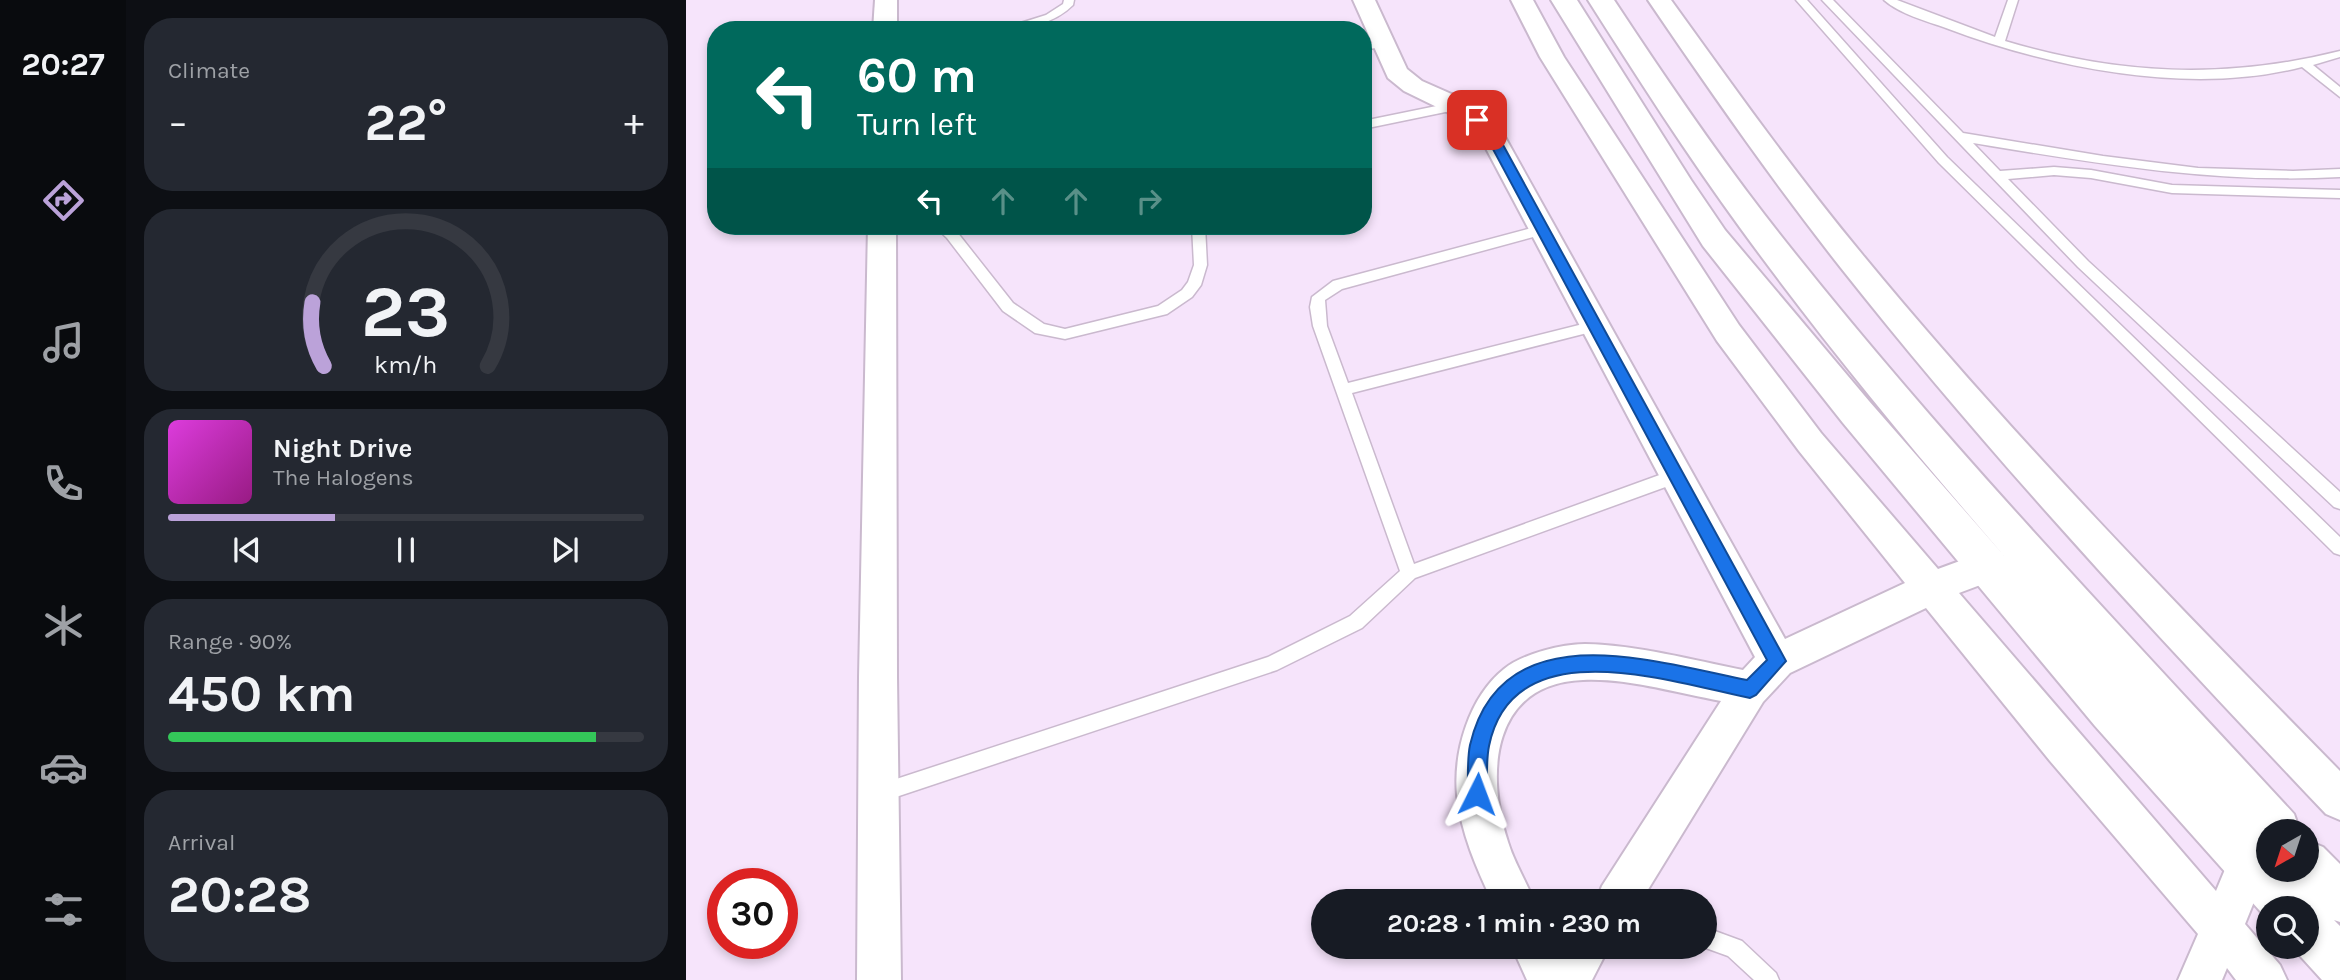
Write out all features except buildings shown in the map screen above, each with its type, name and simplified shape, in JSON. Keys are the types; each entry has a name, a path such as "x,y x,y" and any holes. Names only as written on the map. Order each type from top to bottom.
{"highway":[{"path":"1564,0 1714,238 1856,412 2111,711 2279,896"},
{"path":"1601,0 1733,195 1888,390 2061,590 2266,819"},
{"path":"2319,877 2340,898"},
{"path":"2319,940 2340,963"}],"street":[{"path":"885,21 886,0"},
{"path":"1364,0 1369,21"},
{"path":"1522,0 1552,57 1728,334 1810,442 2220,931 2265,980"},
{"path":"1659,0 1747,126 1880,296 2081,525 2340,800"},
{"path":"1374,45 1397,73 1413,86 1456,106 1491,134 1777,661"},
{"path":"879,980 882,235"},
{"path":"1625,889 1750,689 1777,661 1933,587 1987,566"},
{"path":"1508,889 1488,846 1477,794 1479,746 1494,708 1518,681 1548,667 1584,662 1641,668 1750,689"},
{"path":"2200,980 2249,863"},
{"path":"1539,959 1549,980"},
{"path":"1567,980 1580,959"}],"lane":[{"path":"1036,21 1050,17 1068,5 1069,0"},
{"path":"1801,0 1943,160 2340,548"},
{"path":"1827,0 1999,175 2082,264 2340,502"},
{"path":"1889,0 1906,10 1998,44 2061,59 2126,69 2177,73 2251,72 2306,65 2340,54"},
{"path":"1998,44 2013,0"},
{"path":"2306,65 2340,93"},
{"path":"1372,123 1456,106"},
{"path":"1962,137 2209,173 2299,177 2340,173"},
{"path":"1999,175 2054,171 2091,174 2172,189 2340,194"},
{"path":"1409,573 1320,326 1317,307 1319,298 1327,290 1353,280 1543,230"},
{"path":"952,235 1008,307 1040,329 1065,334 1162,310 1176,303 1186,295 1201,271 1199,235"},
{"path":"1342,390 1595,326"},
{"path":"878,794 1271,664 1356,622 1409,573 1676,476"},
{"path":"1717,942 1735,948 1769,980"}],"route":[{"path":"1477,120 1491,134 1777,661 1750,689 1641,668 1584,662 1548,667 1518,681 1494,708 1479,746 1477,794"}]}
